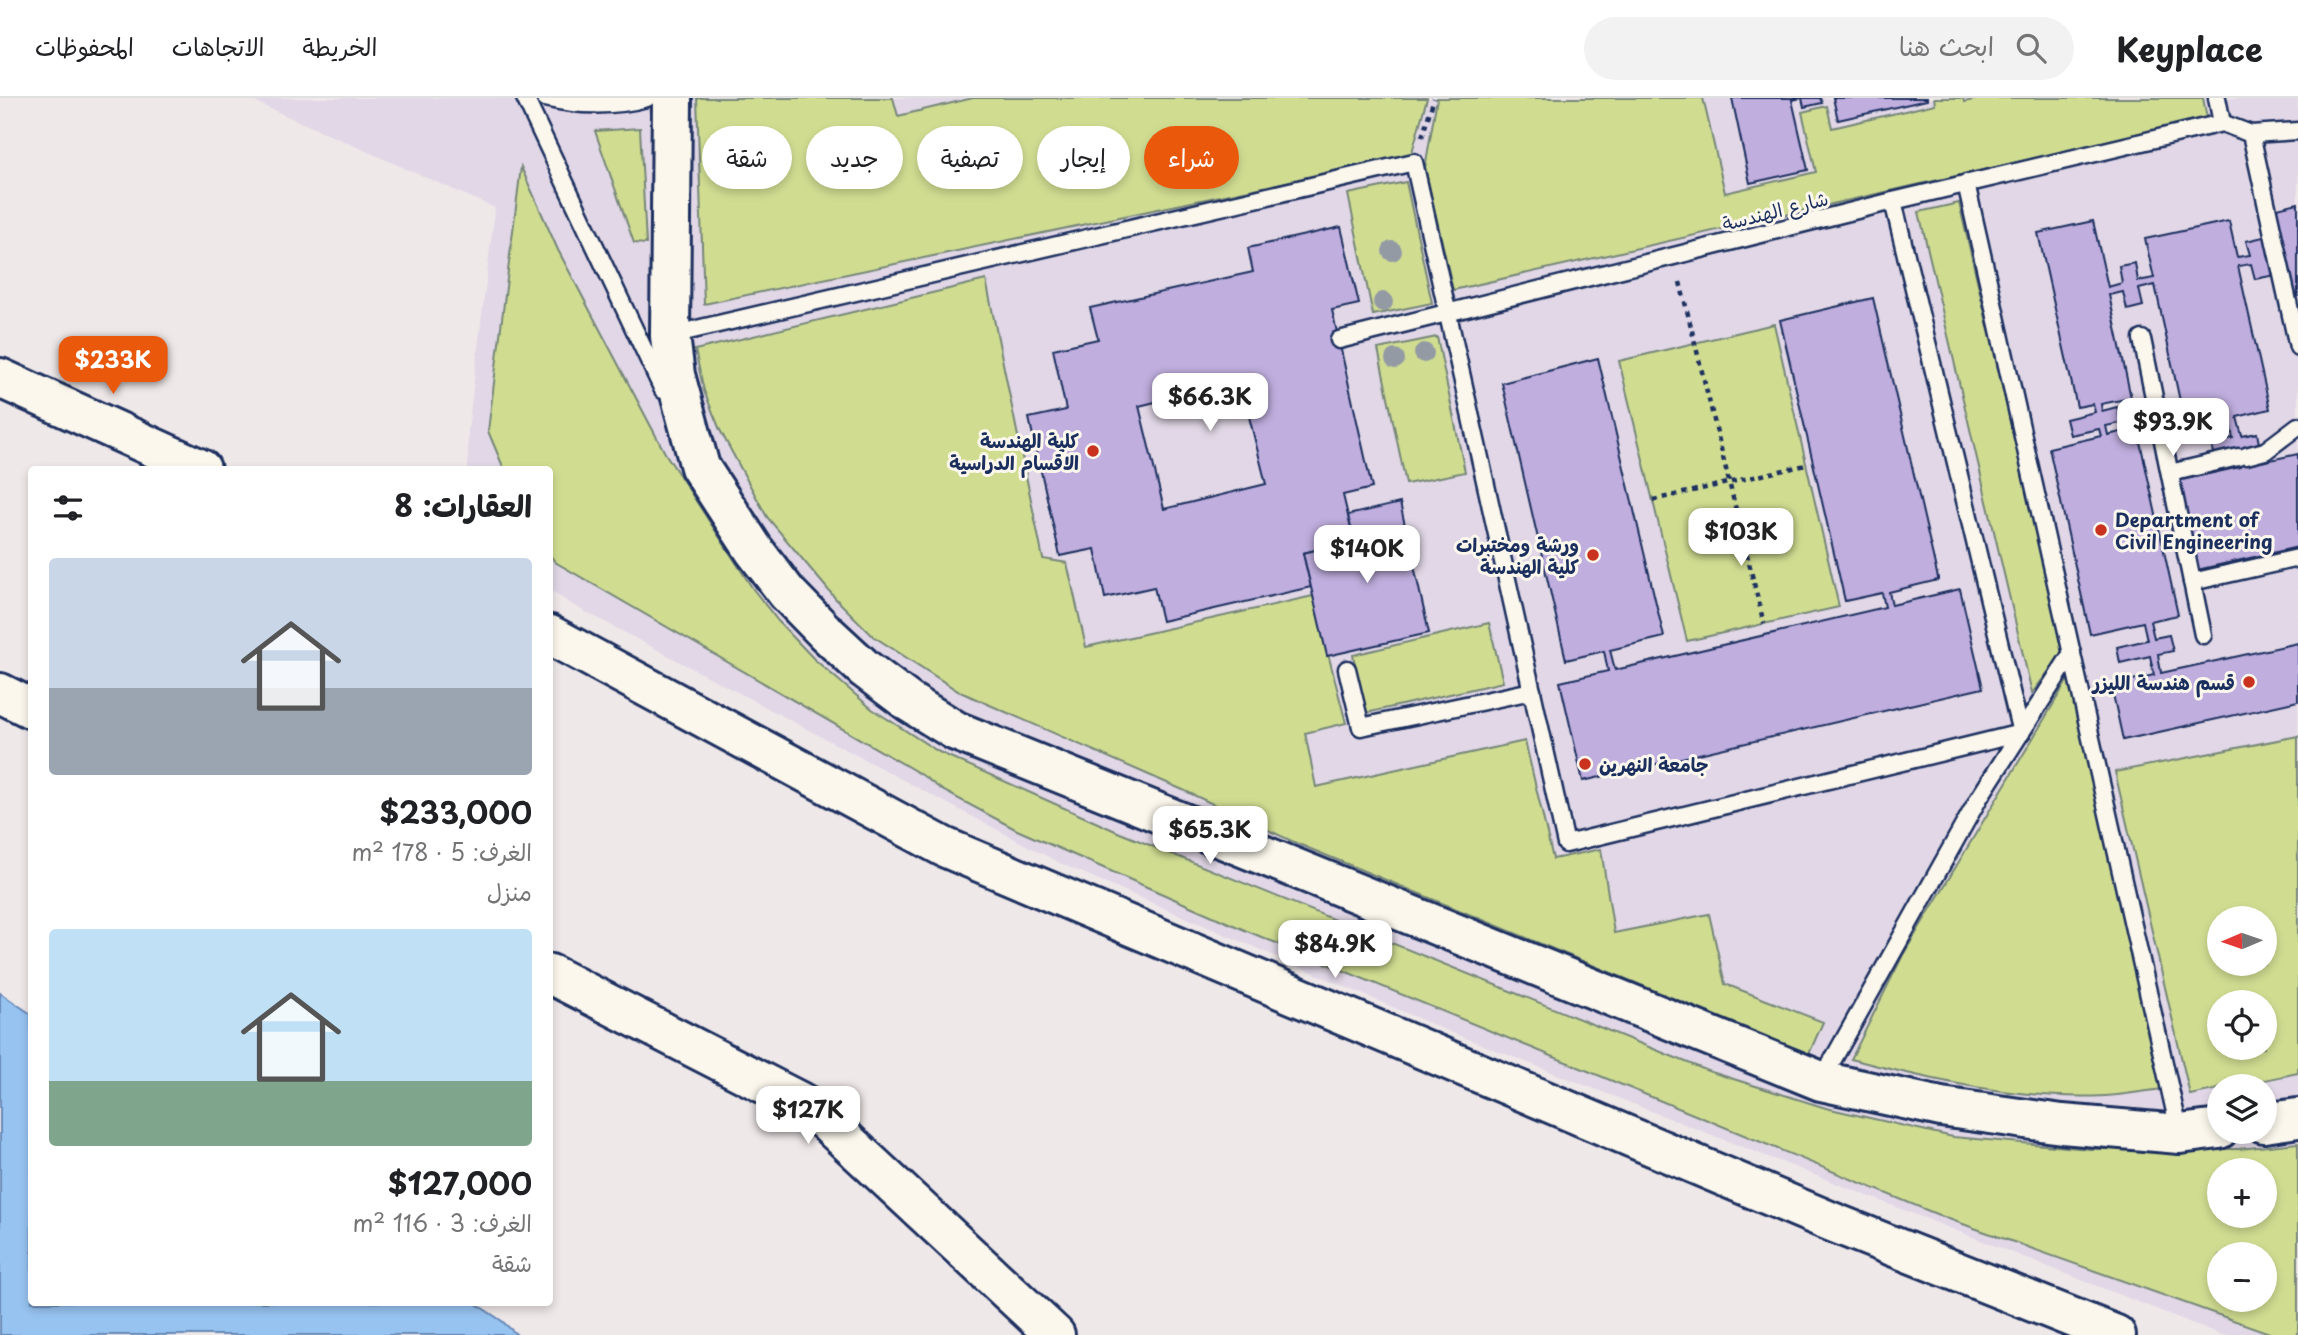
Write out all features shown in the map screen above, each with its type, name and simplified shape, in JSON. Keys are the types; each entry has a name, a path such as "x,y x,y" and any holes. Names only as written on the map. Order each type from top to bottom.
{"street":[{"path":"672,98 670,335 675,375 700,467 754,550 787,593 825,632 909,702 956,731 1821,1082 2001,1117 2180,1134 2207,1131"},
{"path":"0,378 194,466"},
{"path":"553,637 944,847 1832,1222 2116,1335"},
{"path":"0,693 28,707"},
{"path":"553,976 810,1107 1055,1335"},
{"path":"2277,1121 2298,1118"}],"lane":[{"path":"525,98 700,467"},
{"path":"545,98 597,105 647,98"},
{"path":"2217,98 2222,123 2251,134 2298,131"},
{"name":"شارع الهندسة","path":"1339,340 1966,183 2222,123"},
{"path":"2251,134 2298,347"},
{"path":"670,335 1414,162 1566,844 2021,733"},
{"path":"1966,183 2180,1134"},
{"path":"1893,201 2021,733"},
{"path":"2142,339 2203,635"},
{"path":"2170,473 2265,451 2298,426"},
{"path":"2192,582 2298,558"},
{"path":"1821,1082 1979,798 2072,653"},
{"path":"1348,669 1361,727 1532,691"}],"path":[{"path":"1414,162 1434,98"},
{"path":"1674,257 1764,624"},
{"path":"1653,500 1807,466"}],"shaded area":[{"name":"جامعة النهرين","path":"246,98 2298,98 2298,1335 2222,1335 1450,1032 1060,863 569,603 553,591 553,466 468,466 468,430 495,208"}],"green space":[{"path":"697,98 893,98 898,116 973,98 1427,98 1411,156 704,304"},
{"path":"1437,98 1703,98 1725,193 1816,172 1802,112 1827,106 1832,128 1935,104 1934,98 1963,98 1964,102 1982,98 2203,98 2207,119 1453,290 1425,168"},
{"path":"640,128 646,244 634,243 595,131"},
{"path":"521,167 558,250 665,453 753,589 778,621 814,659 872,709 939,752 1120,833 1708,1071 1826,1108 1953,1137 2090,1149 2238,1149 2298,1143 2298,1335 2275,1335 2210,1312 2277,1312 2277,1242 2207,1242 2207,1311 1946,1218 1247,931 1017,830 942,790 922,775 555,562 553,466 503,466 488,431"},
{"path":"1406,182 1432,303 1373,315 1348,194"},
{"path":"1959,203 2064,651 2032,693 1919,212"},
{"path":"986,280 1043,559 1067,563 1086,647 1313,596 1346,723 1305,733 1316,787 1525,741 1553,859 1601,849 1614,933 1709,914 1725,984 1823,1022 1809,1054 1296,843 958,691 873,636 835,598 767,517 720,430 704,391 695,350"},
{"path":"1774,324 1839,607 1687,641 1619,361"},
{"path":"1437,337 1465,472 1406,484 1378,349"},
{"path":"1489,623 1503,682 1366,713 1353,655"},
{"path":"2069,678 2163,1089 2105,1096 2009,1092 1914,1075 1851,1059 1903,955"},
{"path":"2298,736 2298,1073 2277,1077 2277,1074 2207,1074 2207,1091 2190,1095 2115,772"}],"water":[{"path":"0,993 28,1012 28,1306 479,1306 517,1335 0,1335"}],"building":[{"path":"1732,98 1802,98 1792,100 1808,170 1750,183"},
{"path":"1802,98 1820,98 1822,103 1804,107"},
{"path":"1833,98 1927,98 1927,100 1838,120"},
{"path":"2298,203 2298,296 2293,297 2275,275 2255,279 2251,264 2238,266 2270,409 2237,417 2242,436 2257,433 2260,449 2245,452 2247,465 2298,454 2298,547 2197,570 2177,481 2240,467 2237,453 2214,458 2211,443 2233,438 2229,419 2186,429 2155,285 2139,289 2143,306 2127,310 2123,292 2109,295 2131,398 2101,404 2102,411 2117,407 2121,423 2106,426 2108,435 2137,428 2178,615 2150,621 2154,638 2169,635 2173,651 2158,654 2161,673 2298,643 2298,701 2123,740 2111,685 2154,675 2150,656 2120,663 2117,647 2147,640 2143,622 2090,634 2049,448 2101,436 2099,429 2070,435 2066,419 2095,412 2093,404 2077,407 2038,233 2093,221 2108,287 2122,283 2119,266 2135,263 2138,281 2154,278 2145,239 2229,221 2237,257 2250,255 2246,241 2268,236 2273,209"},
{"name":"كلية الهندسة الاقسام الدراسية","path":"1341,227 1359,304 1332,310 1372,488 1343,495 1354,541 1303,553 1311,587 1162,621 1154,587 1105,598 1095,549 1060,556 1029,418 1066,410 1053,349 1098,339 1090,308 1253,272 1248,248","holes":["1240,381 1266,484 1164,509 1139,406"]},
{"name":"ورشة ومختبرات كلية الهندسة","path":"1873,298 1938,578 1889,592 1892,605 1960,589 1983,688 1583,781 1560,682 1608,671 1604,651 1566,660 1502,383 1598,358 1664,637 1610,650 1615,670 1885,607 1882,593 1845,601 1780,320"},
{"path":"1400,503 1429,633 1327,656 1303,553 1354,541 1348,515"}],"place":[{"name":"كلية الهندسة الاقسام الدراسية","path":"1093,451"},
{"name":"Department of Civil Engineering","path":"2101,530"},
{"name":"ورشة ومختبرات كلية الهندسة","path":"1593,555"},
{"name":"قسم هندسة الليزر","path":"2249,682"},
{"name":"جامعة النهرين","path":"1585,764"}]}
